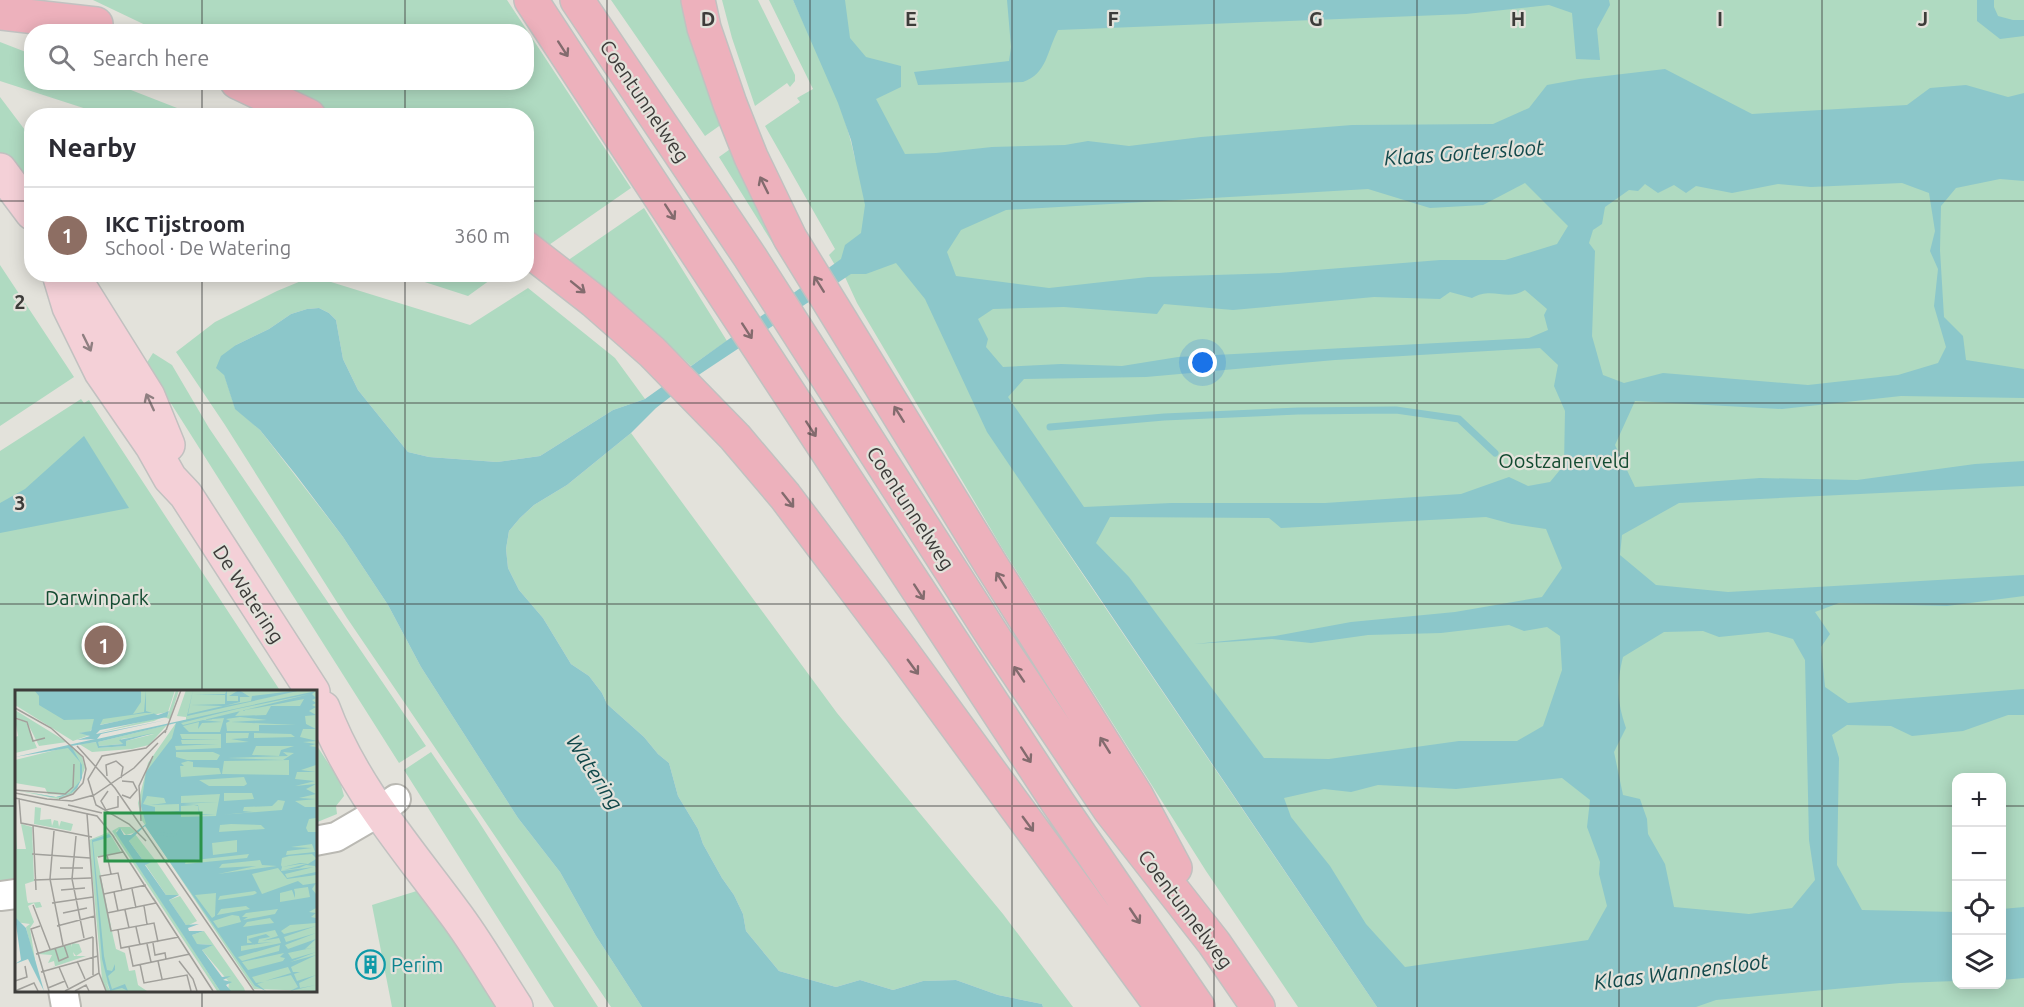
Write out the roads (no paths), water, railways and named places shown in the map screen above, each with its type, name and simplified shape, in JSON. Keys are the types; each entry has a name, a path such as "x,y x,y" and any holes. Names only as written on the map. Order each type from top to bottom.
{"highway":[{"path":"40,0 97,24"},
{"name":"Coentunnelweg","path":"531,0 1058,803 1198,1007"},
{"name":"Coentunnelweg","path":"577,0 750,257 995,639 1110,810 1214,943 1258,1007"},
{"path":"698,0 704,28 734,115 751,157 790,238 1136,795 1214,943"},
{"path":"0,13 78,24"},
{"path":"254,90 292,108"},
{"path":"534,254 594,300 652,352 708,408 785,496 901,650 1162,1007"}],"main road":[{"path":"0,170 24,202"},
{"path":"61,282 69,307 112,364"},
{"path":"76,282 112,364"},
{"name":"De Watering","path":"112,364 148,396 186,495 312,690"},
{"name":"De Watering","path":"317,698 333,735 388,806 421,872 454,912 516,1007"}],"street":[{"path":"316,841 336,837 388,806"},
{"path":"0,896 15,894"},
{"path":"63,992 66,1007"}],"water":[{"path":"793,0 845,0 850,38 866,57 901,66 901,87 876,99 905,154 992,147 1065,145 1088,141 1129,146 1201,137 1352,125 1493,124 1529,108 1547,85 1665,69 1752,114 1907,105 1930,88 1966,85 2008,97 2024,93 2024,181 2000,179 1956,188 1941,206 1940,250 1944,317 1963,336 1966,360 2024,369 2024,398 1901,396 1782,409 1635,401 1615,445 1635,487 1760,478 1857,480 1975,464 2024,461 2024,486 1679,503 1622,535 1620,555 1656,585 1728,592 2024,575 2024,596 1947,606 1839,603 1815,612 1830,634 1821,647 1825,687 1848,703 2024,689 2024,715 2008,715 1963,731 1912,736 1891,726 1847,725 1832,735 1839,758 1837,865 1862,910 1952,912 1952,981 1900,983 1716,1000 1696,1007 1377,1007 987,432 925,299 896,263 866,274 851,274 700,374 656,408 631,433 567,485 534,505 520,518 509,531 506,549 508,568 519,590 543,618 571,664 589,676 607,704 669,763 678,796 698,829 703,844 722,878 734,895 743,914 746,931 779,971 836,987 860,980 893,990 923,981 956,980 998,995 1042,1004 1043,1007 642,1007 596,936 560,872 518,818 421,667 388,605 343,537 260,430 235,409 224,375 216,368 221,356 236,345 269,329 291,314 319,308 336,320 343,359 358,390 408,452 429,457 497,462 540,456 613,410 645,399 841,259 845,245 861,233 865,205 851,140 838,103","holes":["1525,183 1568,226 1557,244 1505,260 1440,260 1279,273 1148,277 1049,288 956,276 947,252 961,230 1006,210 1368,189 1430,208 1483,205","1902,183 1929,193 1935,231 1930,251 1938,269 1934,306 1946,347 1938,363 1898,375 1808,385 1663,373 1624,383 1603,375 1592,336 1595,251 1589,243 1593,230 1602,224 1605,207 1629,190 1638,191 1645,184 1658,193 1674,185 1686,193 1696,186 1732,193 1778,184 1811,187","1525,290 1547,309 1544,315 1548,330 1529,338 1178,357 1122,366 1061,364 1003,367 986,347 988,339 978,319 993,309 1064,307 1157,314 1164,304 1233,310 1374,297 1440,299 1450,292 1472,298 1486,293 1512,295","1540,348 1558,365 1554,386 1565,411 1564,465 1550,482 1528,486 1509,477 1461,494 1325,503 1171,503 1084,507 1008,397 1024,379 1146,377 1335,360","1110,517 1269,518 1281,528 1486,517 1546,529 1562,568 1542,597 1455,612 1351,622 1275,636 1194,644 1272,639 1311,643 1368,635 1441,633 1509,625 1524,631 1547,627 1560,636 1562,670 1543,726 1517,741 1459,741 1329,759 1264,758 1129,577 1096,543","1703,631 1719,637 1768,632 1793,639 1805,660 1809,840 1815,880 1792,908 1749,914 1674,907 1665,864 1648,834 1647,819 1640,799 1623,795 1614,752 1626,728 1618,693 1623,657 1664,632","1562,778 1590,800 1587,827 1600,862 1599,874 1607,906 1588,940 1405,967 1366,924 1330,866 1291,817 1284,798 1324,789 1351,792 1378,785 1456,789"]},
{"path":"1007,0 1609,0 1610,5 1597,29 1600,60 1576,59 1572,13 1549,5 1466,14 1058,30 1042,68 1023,82 918,85 914,72 1009,61 1011,47"},
{"path":"1977,0 1994,0 1998,16 2024,20 2024,36 2000,39 1977,21"},
{"path":"84,436 129,508 0,533 0,503 25,489"},
{"path":"2024,907 2024,978 2006,980 2006,909"}],"waterway":[{"path":"1050,427 1164,417 1298,411 1396,410 1459,419 1495,453"}],"place":[{"name":"IKC Tijstroom","path":"104,645"},
{"name":"Perim","path":"370,964"}],"water label":[{"name":"Klaas Gortersloot","path":"1464,152"},
{"name":"Watering","path":"595,772"},
{"name":"Klaas Wannensloot","path":"1681,971"}],"park label":[{"name":"Oostzanerveld","path":"1564,460"},
{"name":"Darwinpark","path":"97,597"}]}
